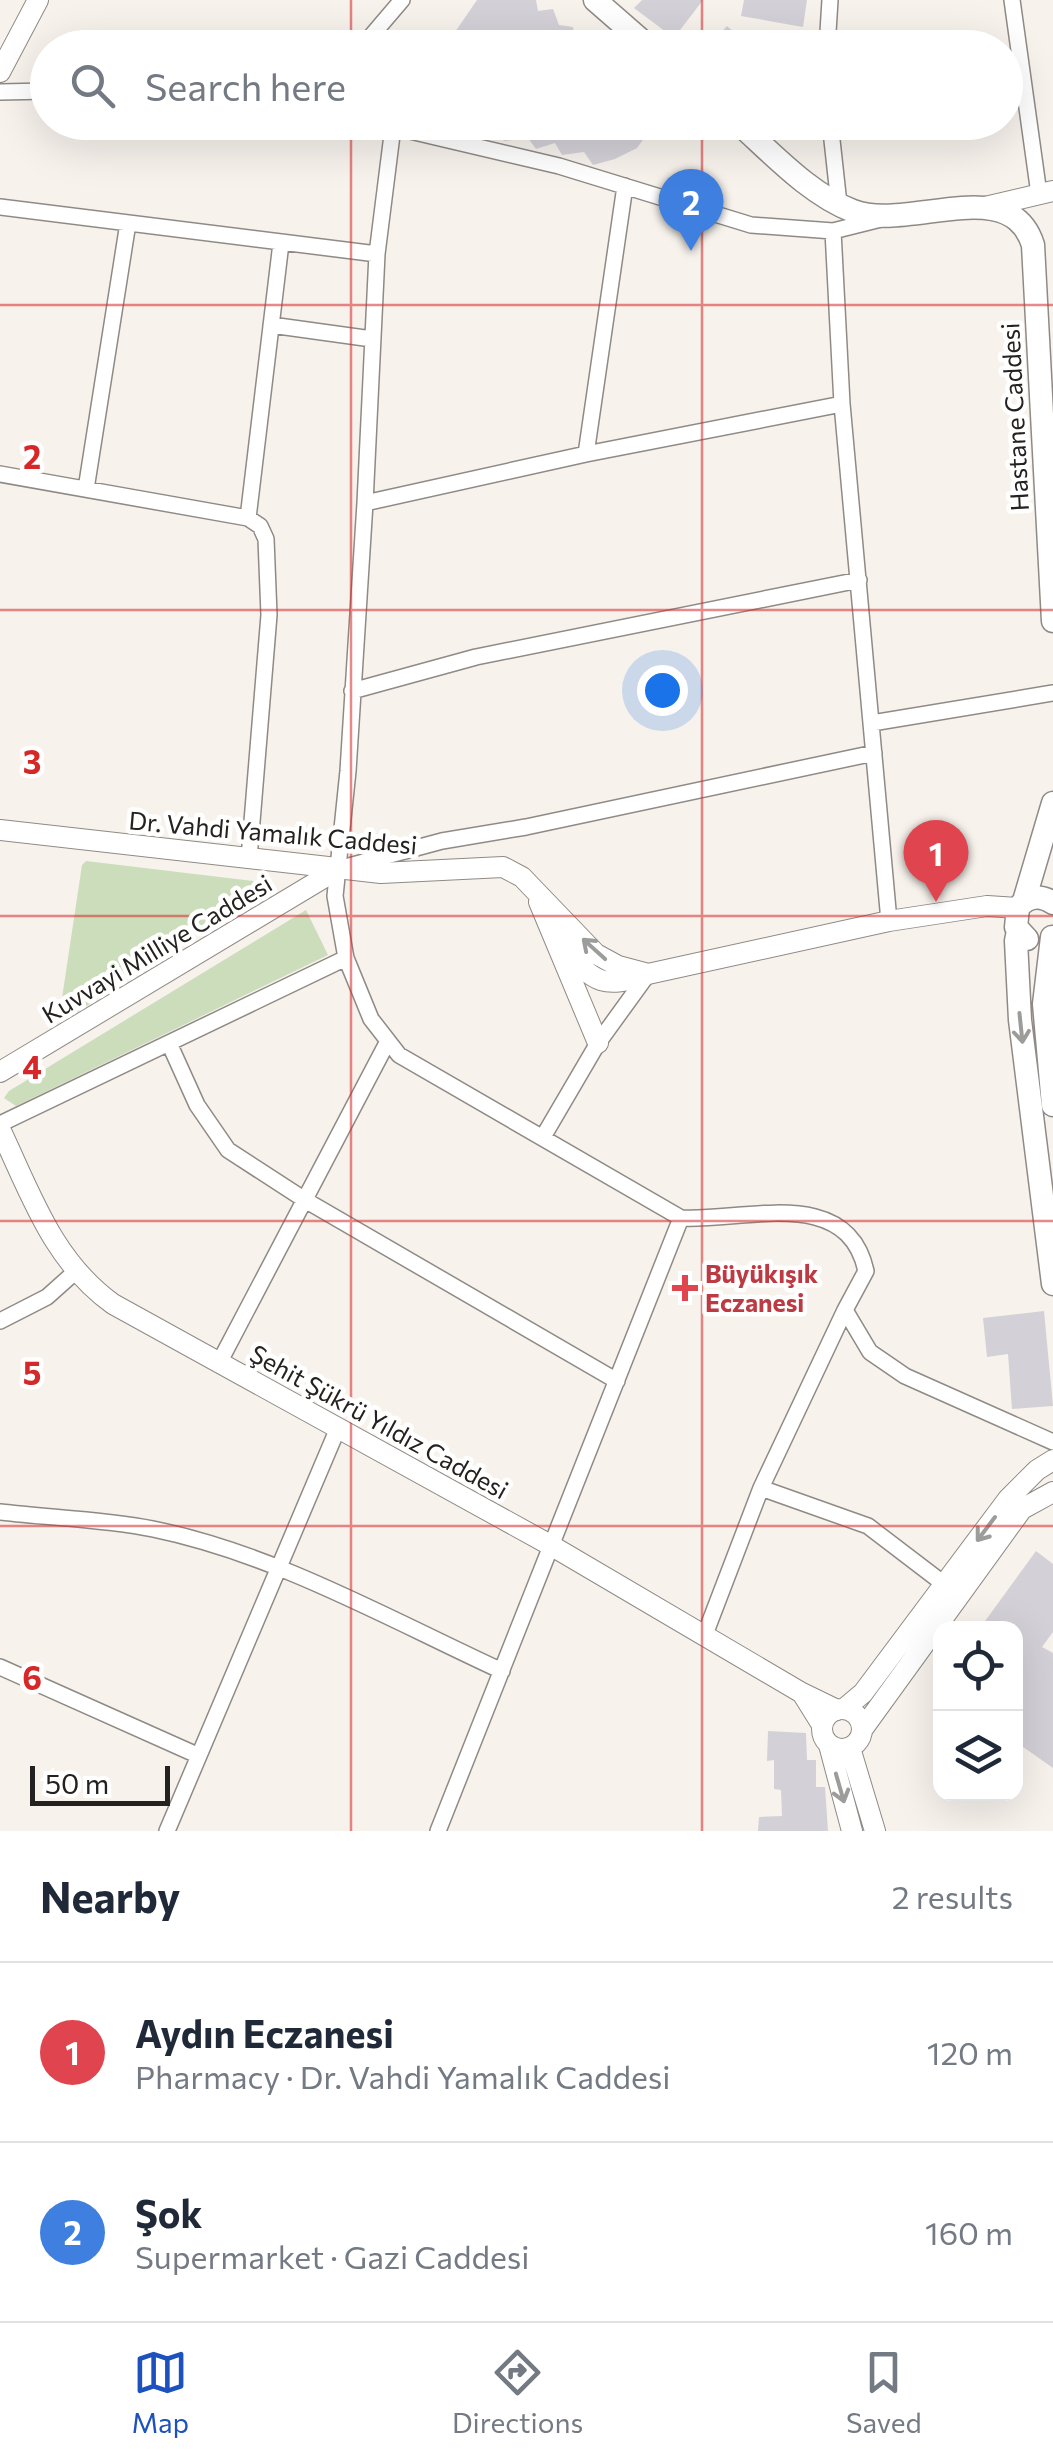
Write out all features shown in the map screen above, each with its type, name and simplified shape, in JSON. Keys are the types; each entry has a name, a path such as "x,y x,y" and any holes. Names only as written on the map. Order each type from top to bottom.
{"main road":[{"path":"602,2 631,30"},
{"path":"758,140 807,183 839,204 869,216 890,218 985,206 1022,224"},
{"name":"Hastane Caddesi","path":"1022,224 1033,245 1053,622"},
{"path":"1053,803 1020,914 1016,941 1020,1020 1053,1284"},
{"path":"1020,914 1037,896 1053,902"},
{"path":"1020,914 1034,942 1052,937 1049,1006 1053,1105"}],"street":[{"path":"0,72 38,0"},
{"path":"376,30 402,0"},
{"path":"829,30 830,0"},
{"path":"1012,0 1017,30"},
{"path":"1022,224 1046,192 1023,62"},
{"path":"0,92 30,91"},
{"path":"392,140 376,254 365,502 335,896 346,958 371,1019 399,1055 681,1218 804,1213 849,1233 862,1251 866,1271 761,1488 704,1637"},
{"path":"451,140 558,166 751,225 832,231 890,218"},
{"path":"832,140 839,204"},
{"path":"586,454 624,186"},
{"path":"985,206 1046,192"},
{"path":"0,207 376,254"},
{"path":"86,489 128,223"},
{"path":"832,231 842,404 889,921"},
{"path":"248,518 281,242"},
{"path":"271,325 372,340"},
{"path":"365,502 842,404"},
{"path":"0,474 248,518 260,526 266,539 269,614 249,858"},
{"path":"352,691 476,657 858,580"},
{"path":"872,723 1053,693"},
{"path":"340,868 442,841 526,827 874,753"},
{"name":"Dr. Vahdi Yamalık Caddesi","path":"0,830 381,873 503,867 522,877 596,954 618,966 648,974"},
{"name":"Kuvvayi Milliye Caddesi","path":"0,1072 340,868"},
{"path":"534,890 598,1043"},
{"path":"558,943 598,980 618,983 889,921 988,906 1020,914"},
{"path":"0,1127 346,958"},
{"path":"543,1137 598,1043 648,974"},
{"path":"219,1364 388,1042"},
{"path":"169,1043 198,1105 228,1150 306,1200 617,1381"},
{"name":"Şehit Şükrü Yıldız Caddesi","path":"0,1127 48,1230 75,1272 112,1304 552,1546 802,1693 841,1728"},
{"path":"438,1831 681,1218"},
{"path":"0,1320 48,1296 75,1272"},
{"path":"844,1310 870,1352 906,1376 1053,1442"},
{"path":"168,1831 338,1428"},
{"path":"852,1831 841,1728 1008,1498 1036,1470 1053,1460"},
{"path":"761,1488 868,1526 944,1584"},
{"path":"841,1728 1022,1509 1053,1492"},
{"path":"0,1512 155,1530 278,1568 502,1670"},
{"path":"0,1667 197,1755"},
{"path":"841,1728 875,1831"}],"green space":[{"path":"86,861 253,881 262,892 68,1018 59,1018 82,865"},
{"path":"306,910 328,955 16,1106 4,1098 9,1091"}],"building":[{"path":"477,0 536,0 538,11 553,9 559,25 573,30 456,30"},
{"path":"642,0 703,0 680,30 663,30 634,8"},
{"path":"744,0 807,0 803,27 741,16"},
{"path":"529,140 643,140 637,148 593,165 584,152 562,155 555,143 536,149"},
{"path":"1044,1311 1053,1406 1012,1409 1008,1354 987,1357 983,1318"},
{"path":"1036,1551 1053,1564 1053,1632 1042,1647 1053,1653 1053,1768 1023,1747 1023,1621 985,1621"},
{"path":"768,1731 806,1733 807,1760 816,1760 816,1787 825,1787 828,1831 758,1831 759,1817 782,1816 781,1790 774,1789 774,1760 767,1761"}],"place":[{"name":"Şok","path":"691,251"},
{"name":"Aydın Eczanesi","path":"936,902"},
{"name":"Büyükışık Eczanesi","path":"685,1288"}]}
